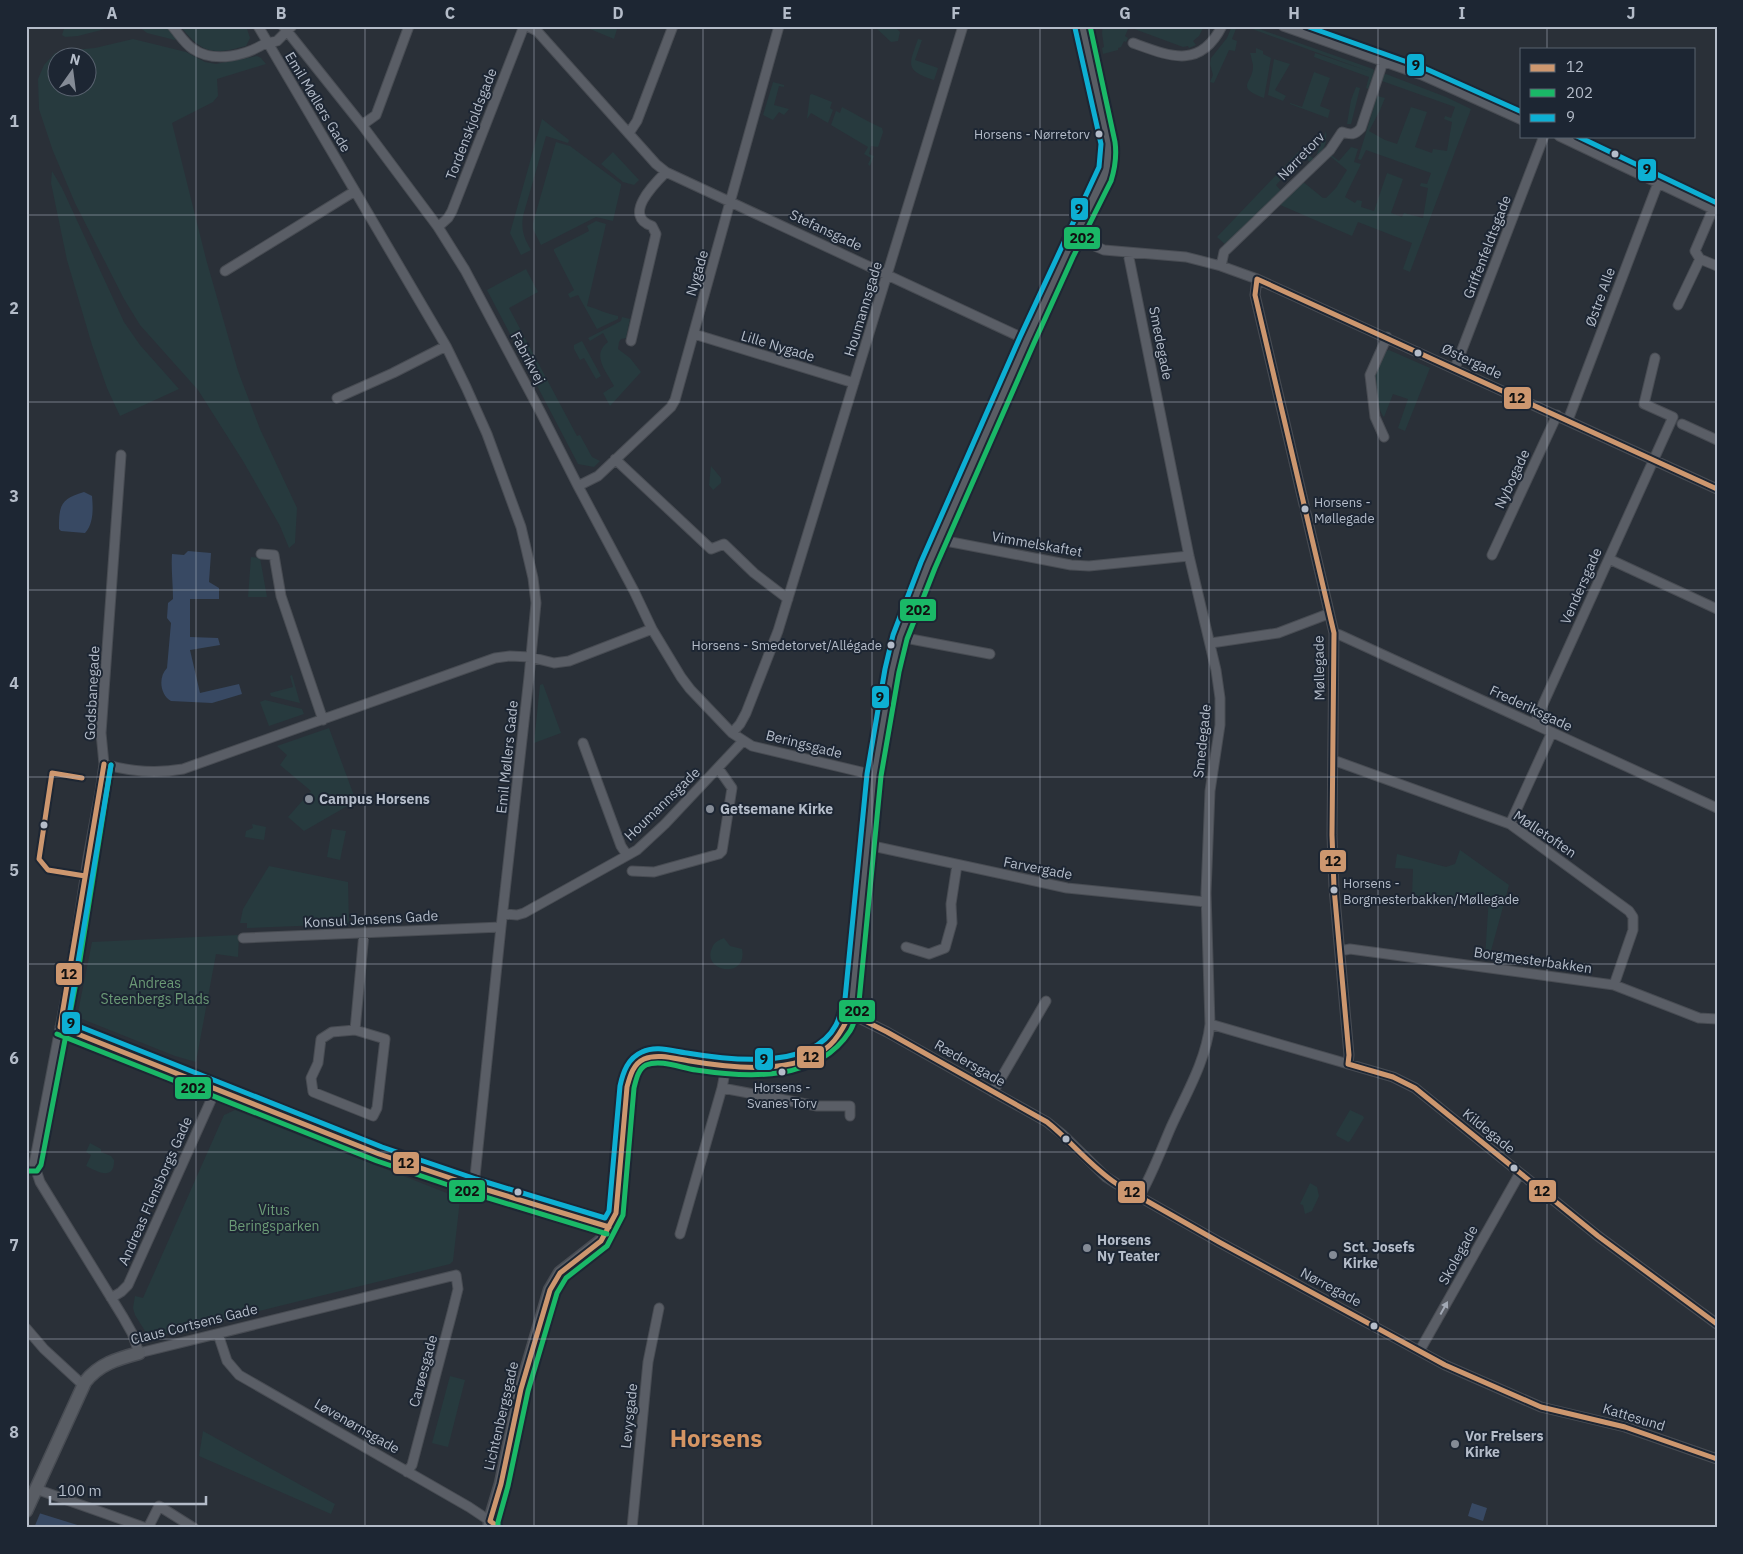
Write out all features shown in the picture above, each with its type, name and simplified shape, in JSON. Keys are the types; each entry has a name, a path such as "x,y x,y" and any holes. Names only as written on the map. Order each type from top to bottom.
{"street":[{"name":"Fabrikvej","path":"172,26 194,50 214,56 234,55 255,50 268,42 277,41 288,28 438,227 465,270 536,402 652,629 690,689 732,733"},
{"name":"Emil Møllers Gade","path":"258,26 446,346 487,434 521,527 533,578 536,603 474,1186"},
{"path":"362,125 376,115 410,26"},
{"name":"Stefansgade","path":"525,26 537,31 656,164 666,172 1027,340"},
{"name":"Tordenskjoldsgade","path":"438,227 448,218 452,211 525,26"},
{"path":"629,133 637,121 673,26"},
{"name":"Nygade","path":"578,486 598,476 671,407 675,400 779,26"},
{"name":"Houmannsgade","path":"732,733 746,713 767,663 788,599 963,26"},
{"path":"1082,26 1108,143 1109,157 1104,178 1074,237 1104,250 1186,257 1221,266 1257,279"},
{"path":"1133,43 1166,56 1182,56 1200,52 1215,38 1222,26"},
{"path":"1283,26 1436,81 1520,119"},
{"name":"Nørretorv","path":"1221,266 1224,252 1330,150 1342,132 1350,135 1357,133 1361,128 1383,62"},
{"name":"Griffenfeldtsgade","path":"1456,368 1543,138"},
{"path":"1563,138 1715,210 1695,251 1700,258 1717,266"},
{"path":"631,342 656,234 652,226 645,224 640,219 638,212 649,190 666,172"},
{"name":"Østre Alle","path":"1568,420 1658,183"},
{"path":"225,271 355,191"},
{"name":"Lichtenbergsgade","path":"491,1526 521,1389 545,1302 554,1281 567,1268 595,1248 609,1228 616,1213 627,1087 632,1070 639,1061 650,1056 726,1066 765,1066 791,1063 815,1056 829,1047 836,1039 848,1016 852,1001 874,774 892,670 900,637 940,538 1074,237"},
{"name":"Smedegade","path":"1128,253 1189,556 1211,643 1220,712 1210,791 1206,902 1210,1024 1206,1047 1197,1070 1139,1197"},
{"path":"1678,305 1700,258"},
{"name":"Østergade","path":"1257,279 1456,368 1717,489"},
{"name":"Møllegade","path":"1257,279 1255,295 1328,614 1334,633 1332,835 1334,888 1349,1055 1348,1064"},
{"name":"Lille Nygade","path":"694,334 854,383"},
{"path":"1384,437 1375,417 1370,374 1387,337"},
{"path":"337,398 393,373 446,346"},
{"path":"1654,358 1644,404 1673,417 1654,460"},
{"name":"Nybogade","path":"1492,555 1556,415"},
{"path":"1682,424 1717,440"},
{"name":"Godsbanegade","path":"60,1027 104,764 101,733 121,455"},
{"path":"615,459 711,549 724,544 754,574 788,599"},
{"name":"Vendersgade","path":"1534,724 1654,460"},
{"name":"Vimmelskaftet","path":"940,538 951,542 1053,562 1089,566 1189,556"},
{"path":"261,554 274,555 281,596 323,720"},
{"path":"1609,559 1717,609"},
{"path":"1211,643 1278,633 1328,614"},
{"path":"104,764 135,772 164,772 183,769 495,658 510,656 530,657 554,662 569,661 652,629"},
{"name":"Frederiksgade","path":"1334,633 1340,634 1717,808"},
{"path":"900,637 990,654"},
{"path":"1510,824 1552,732"},
{"name":"Beringsgade","path":"732,733 752,746 874,774"},
{"name":"Houmannsgade","path":"625,856 637,850 665,824 743,741"},
{"path":"503,914 517,915 524,913 625,856 583,743"},
{"name":"Mølletoften","path":"1333,760 1510,824 1629,911 1633,917 1633,930 1614,985"},
{"name":"Houmannsgade","path":"632,871 654,872 719,854 722,851 732,788 718,768"},
{"name":"Farvergade","path":"868,844 1067,888 1206,902"},
{"path":"906,947 929,954 945,948 952,923 951,904 957,865"},
{"name":"Konsul Jensens Gade","path":"243,938 501,927"},
{"path":"355,1030 364,933"},
{"name":"Borgmesterbakken","path":"1340,951 1350,949 1614,985 1699,1018 1717,1019"},
{"path":"993,1092 1046,1001"},
{"name":"Rædersgade","path":"848,1016 859,1018 888,1032 1047,1122 1106,1176 1139,1197"},
{"name":"Kildegade","path":"1210,1024 1392,1077 1415,1088 1598,1236 1717,1324"},
{"path":"139,1353 132,1333 30,1163 60,1027 379,1154 609,1228"},
{"path":"355,1030 385,1039 377,1108 373,1116 313,1092 311,1078 318,1063 321,1039 332,1032 355,1030"},
{"path":"680,1234 722,1088 726,1066"},
{"path":"722,1088 817,1106 850,1106 850,1116"},
{"name":"Andreas Flensborgs Gade","path":"111,1298 128,1285 216,1089"},
{"name":"Skolegade","path":"1420,1350 1520,1173"},
{"name":"Nørregade","path":"1139,1197 1454,1370 1541,1407"},
{"name":"Claus Cortsens Gade","path":"31,1500 83,1385 91,1374 112,1360 456,1276"},
{"name":"Carøesgade","path":"407,1472 412,1465 452,1313 458,1289 456,1276"},
{"name":"Levysgade","path":"632,1528 648,1362 659,1308"},
{"path":"26,1328 44,1349 83,1385"},
{"name":"Løvenørnsgade","path":"218,1334 227,1361 240,1376 469,1507 491,1526"},
{"name":"Kattesund","path":"1541,1407 1625,1427 1717,1459"},
{"path":"31,1500 147,1528 159,1506 194,1528"}],"green space":[{"path":"65,26 108,26 109,28 78,36 65,37 62,35"},
{"path":"138,26 167,26 177,39 147,33"},
{"path":"180,26 246,26 250,38 246,46 225,51 209,50 195,42"},
{"path":"583,26 618,26 614,39"},
{"path":"874,26 894,26 900,32 898,41 891,42"},
{"path":"1103,26 1204,26 1199,36 1193,41 1196,45 1189,48 1188,46 1183,47 1129,27 1125,36 1128,38 1126,42 1124,41 1118,50 1103,54"},
{"path":"1232,26 1237,26 1232,39 1237,41 1235,51 1229,50 1214,83 1210,82 1213,75 1210,64 1211,58 1227,38"},
{"path":"1244,26 1251,26 1373,69 1368,89 1366,88 1369,77 1314,57 1315,53 1368,71"},
{"path":"133,39 186,52 205,62 216,64 257,56 266,64 217,79 218,96 213,102 172,123 206,259 238,371 260,429 297,508 295,543 289,548 280,526 243,461 198,390 140,325 124,299 75,203 53,151 39,109 38,79 48,61 48,98 98,98 98,48 95,48"},
{"path":"918,39 922,40 915,60 938,68 934,80 918,73 911,66 912,55"},
{"path":"1256,48 1271,58 1264,98 1255,94 1247,87 1253,65 1250,53 1256,53"},
{"path":"1274,59 1290,64 1275,90 1286,96 1283,101 1268,95"},
{"path":"1314,72 1330,78 1320,106 1330,110 1328,118 1290,104 1302,107"},
{"path":"1386,74 1446,97 1471,109 1410,272 1403,269 1412,243 1358,222 1352,236 1278,204 1302,181 1323,198 1326,198 1336,188 1347,170 1330,156 1339,161 1351,147 1358,149 1354,162 1361,164 1345,197 1355,203 1357,200 1362,201 1361,207 1374,211 1387,173 1403,179 1391,213 1402,217 1404,213 1423,218 1428,188 1420,186 1421,183 1427,184 1431,173 1366,150 1361,160 1358,159 1377,96 1385,98 1369,131 1397,144 1411,107 1427,112 1415,147 1432,153 1433,149 1447,151 1452,122 1444,119 1445,116 1451,118 1455,107 1382,81"},
{"path":"773,82 784,85 784,87 779,86 774,105 789,109 784,115 779,112 773,120 763,115"},
{"path":"1356,87 1360,88 1351,124 1347,124 1351,100"},
{"path":"812,94 832,102 830,108 833,110 828,123 811,113 807,119 810,95"},
{"path":"842,107 882,128 883,132 878,147 871,146 869,154 874,156 870,166 868,164 871,158 864,154 868,147 831,125 836,111 840,113"},
{"path":"542,119 569,140 568,143 546,136 523,216 522,226 531,250 521,255 510,233"},
{"path":"1326,131 1325,145 1321,153 1315,158"},
{"path":"556,142 570,146 621,184 621,186 613,221 596,217 541,245 533,229 533,223"},
{"path":"1299,151 1315,159 1310,162 1303,156 1276,185 1282,192 1227,246 1217,237"},
{"path":"613,152 639,180 634,185 623,182 601,164"},
{"path":"52,171 62,188 124,322 140,345 179,389 120,416 107,388 92,345 67,260 51,183"},
{"path":"596,221 606,224 587,306 618,316 618,319 597,329 578,295 570,298 568,294 574,290 554,251 554,249 589,231 587,226"},
{"path":"526,269 538,292 509,308 577,436 580,435 592,457 600,461 594,467 578,464 487,290"},
{"path":"622,317 630,319 626,338 621,339 618,349 630,358 641,372 610,406 603,393 614,386 600,358 603,347 608,342 603,333 590,341 588,338 621,321"},
{"path":"582,341 601,376 596,379 584,358 580,360 574,349 574,345"},
{"path":"1389,350 1430,368 1405,431 1398,428 1408,399 1393,394 1384,417 1377,396 1376,373 1386,351"},
{"path":"711,466 721,478 721,483 713,490 709,485"},
{"path":"251,557 260,558 267,597 248,597"},
{"path":"292,675 300,703 271,696 270,693 293,687 290,676"},
{"path":"543,684 561,733 534,743 540,685"},
{"path":"265,700 302,709 304,714 269,726 260,702"},
{"path":"329,728 356,801 304,831 288,817 311,791 280,765 287,755 277,746"},
{"path":"252,824 266,827 264,840 245,837 246,831 253,828"},
{"path":"332,829 346,831 340,860 327,857"},
{"path":"1460,850 1509,885 1489,958 1485,958 1489,896 1476,896 1475,899 1412,896 1413,869 1395,868 1397,854 1446,867 1455,864"},
{"path":"269,866 348,882 349,924 247,928 247,923 240,923 243,909"},
{"name":"Andreas Steenbergs Plads","path":"239,935 238,957 216,954 196,1062 175,1056 77,1017 92,942"},
{"path":"724,938 730,946 742,949 742,959 732,969 718,967 713,963 710,956 714,944"},
{"name":"Vitus Beringsparken","path":"235,1110 457,1197 460,1200 453,1261 450,1264 157,1336 145,1331 133,1308 135,1296 143,1298 224,1115"},
{"path":"1350,1110 1364,1118 1348,1142 1336,1134"},
{"path":"90,1143 101,1149 101,1152 111,1156 114,1160 111,1171 104,1173 86,1166 91,1155 86,1152"},
{"path":"1310,1183 1317,1187 1319,1196 1312,1211 1305,1214 1303,1205 1300,1204"},
{"path":"450,1376 465,1380 448,1447 432,1443"},
{"path":"203,1431 335,1504 331,1514 199,1456"}],"water":[{"path":"84,492 92,496 93,505 88,529 85,533 61,531 59,529 59,521 62,504"},
{"path":"188,551 211,553 209,582 219,588 219,599 190,599 190,637 218,638 220,645 190,650 200,693 239,684 242,694 212,703 171,701 164,695 161,681 167,668 171,623 167,618 168,603 173,599 172,554 184,555"},
{"path":"1472,1503 1487,1508 1483,1521 1468,1516"},
{"path":"26,1509 87,1528 26,1528"}],"pier":[{"path":"26,1507 41,1511 34,1528 26,1528"}],"transit line":[{"name":"202","path":"498,1528 528,1391 557,1293 566,1278 607,1246 623,1215 634,1088 641,1069 646,1065 658,1063 716,1073 759,1075 781,1073 801,1068 819,1060 836,1048 850,1031 856,1017 881,776 899,672 907,639 935,568 1034,343 1114,171 1116,157 1115,142 1090,26"},
{"name":"9","path":"1306,26 1424,68 1520,111"},
{"name":"9","path":"111,765 68,1022 382,1147 476,1179 605,1218 609,1211 620,1086 625,1071 633,1058 647,1050 653,1049 724,1058 768,1059 789,1056 808,1050 824,1040 839,1019 845,999 867,774 885,669 893,635 921,562 1020,337 1099,167 1101,144 1075,28"},
{"name":"9","path":"1581,138 1717,203"},
{"name":"12","path":"1717,489 1257,279 1255,295 1334,633 1332,835 1334,888 1349,1055 1348,1064 1393,1077 1415,1088 1598,1236 1717,1324"},
{"name":"12","path":"104,764 60,1027 379,1154 474,1186 609,1227"},
{"name":"202","path":"26,1171 37,1171 41,1165 78,972 111,765"},
{"name":"12","path":"82,778 52,773 39,859 48,870 85,876"},
{"name":"12","path":"500,1528 490,1521 501,1484 521,1389 550,1290 560,1273 601,1241 616,1213 627,1087 635,1067 640,1061 655,1056 706,1064 744,1067 782,1066 800,1062 816,1055 830,1045 839,1035 849,1016 859,1018 887,1032 1047,1122 1098,1170 1117,1184 1219,1242 1445,1365 1541,1407 1625,1427 1717,1459"},
{"name":"202","path":"57,1034 377,1161 472,1193 607,1234"}],"place":[{"name":"Horsens - Nørretorv","path":"1099,134"},
{"name":"Horsens - Møllegade","path":"1305,509"},
{"name":"Horsens - Smedetorvet/Allégade","path":"891,645"},
{"name":"Campus Horsens","path":"309,799"},
{"name":"Getsemane Kirke","path":"710,809"},
{"name":"Horsens - Borgmesterbakken/Møllegade","path":"1334,890"},
{"name":"Horsens - Svanes Torv","path":"782,1072"},
{"name":"Horsens Ny Teater","path":"1087,1248"},
{"name":"Sct. Josefs Kirke","path":"1333,1255"},
{"name":"Vor Frelsers Kirke","path":"1455,1444"}],"district":[{"name":"Horsens","path":"716,1438"}]}
